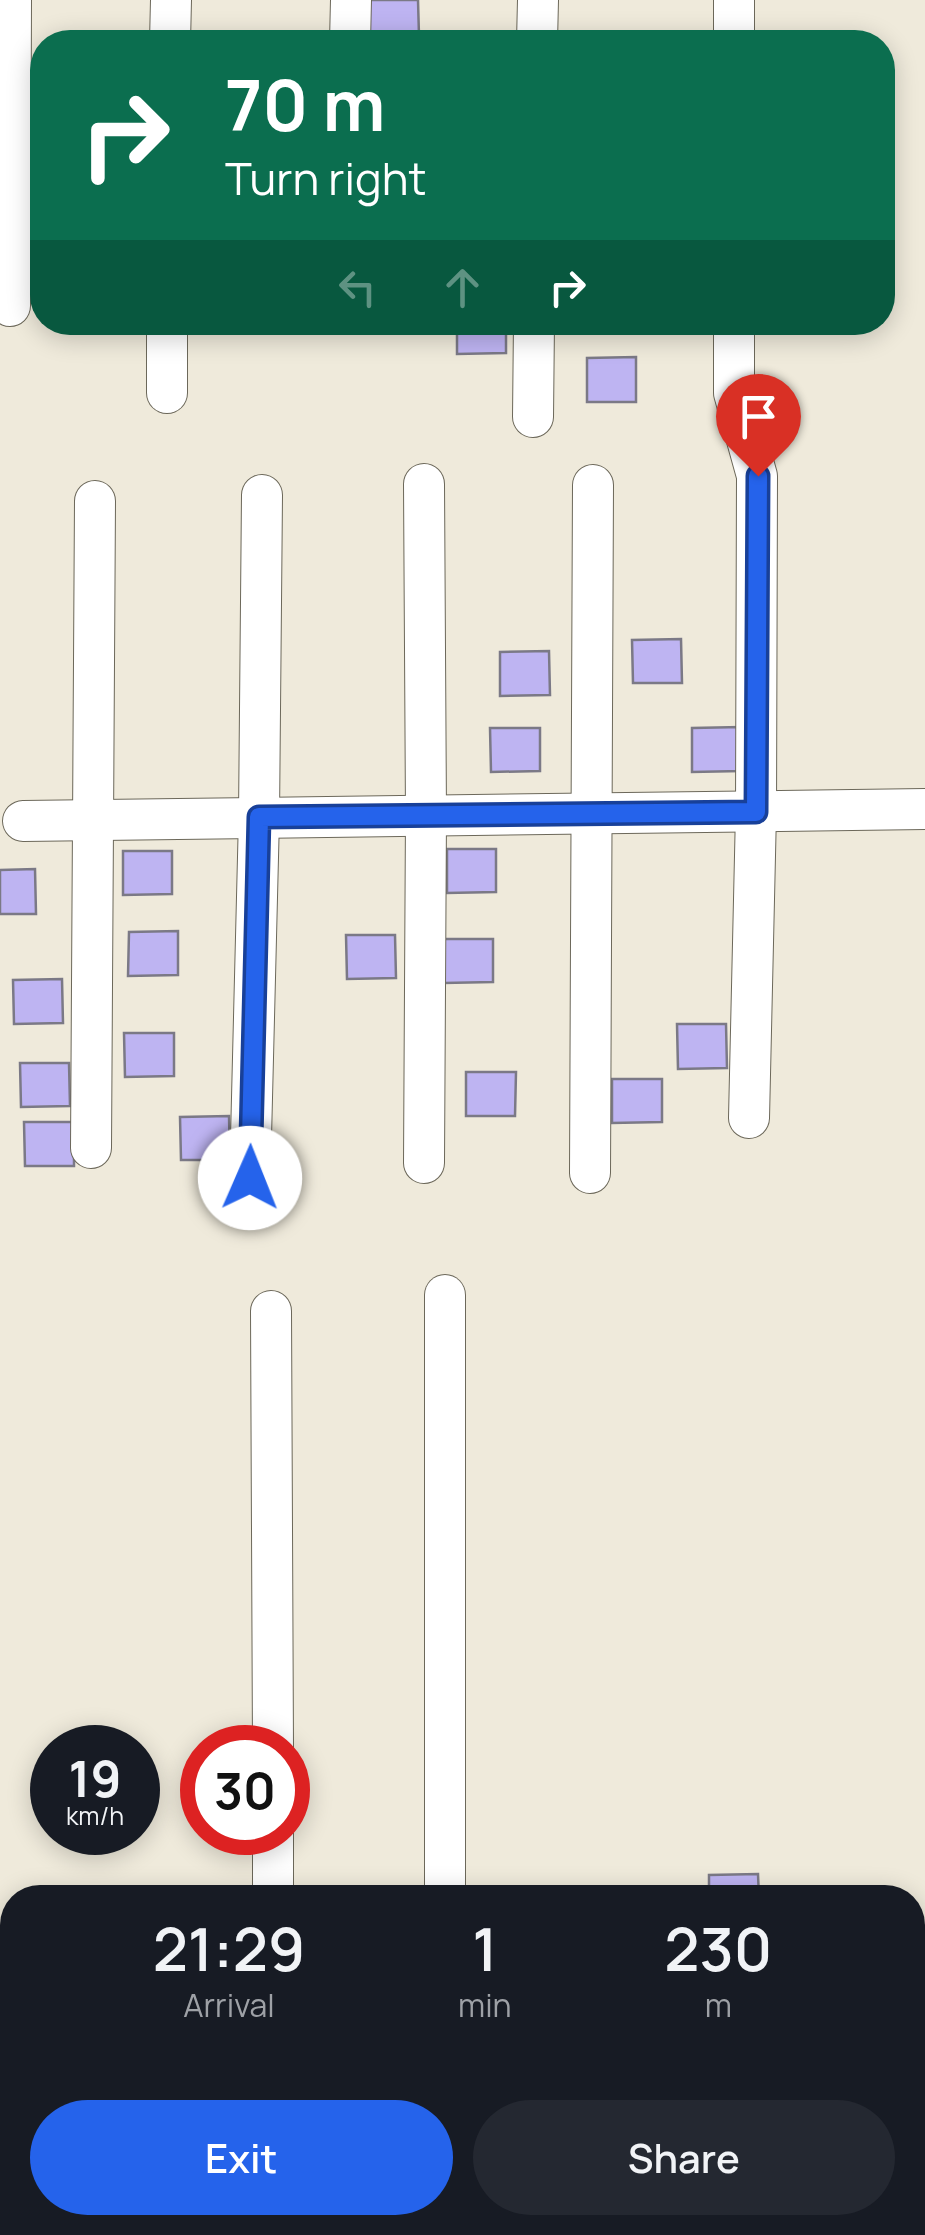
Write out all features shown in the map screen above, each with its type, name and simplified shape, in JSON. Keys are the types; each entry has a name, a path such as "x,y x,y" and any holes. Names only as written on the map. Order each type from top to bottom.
{"street":[{"path":"10,0 6,225 10,306"},
{"path":"170,30 171,0"},
{"path":"350,30 351,0"},
{"path":"537,30 538,0"},
{"path":"734,0 734,30"},
{"path":"166,393 167,335"},
{"path":"533,417 534,335"},
{"path":"734,335 734,392 758,476 749,1118"},
{"path":"424,484 424,1163"},
{"path":"590,1173 593,485"},
{"path":"250,1178 262,495"},
{"path":"90,1148 95,501"},
{"path":"23,820 925,810"},
{"path":"445,1296 445,1885"},
{"path":"271,1310 273,1725"},
{"path":"273,1855 273,1885"}],"building":[{"path":"369,0 418,0 419,30 369,30"},
{"path":"457,335 506,335 506,353 457,354"},
{"path":"636,357 636,402 587,402 587,358"},
{"path":"681,639 682,683 633,683 632,640"},
{"path":"549,651 550,695 500,696 500,652"},
{"path":"741,727 741,771 692,772 692,728"},
{"path":"490,728 540,728 540,771 491,772"},
{"path":"447,849 496,849 496,892 447,893"},
{"path":"123,851 172,851 172,894 123,895"},
{"path":"35,869 36,914 0,914 0,870"},
{"path":"178,931 178,975 128,976 129,932"},
{"path":"346,935 395,935 396,978 347,979"},
{"path":"444,939 493,939 493,982 444,983"},
{"path":"62,979 63,1023 14,1024 13,980"},
{"path":"677,1024 726,1024 727,1068 678,1069"},
{"path":"124,1033 174,1033 174,1076 125,1077"},
{"path":"20,1063 69,1063 70,1106 21,1107"},
{"path":"466,1072 516,1072 515,1116 466,1116"},
{"path":"612,1079 662,1079 662,1122 612,1123"},
{"path":"229,1116 230,1160 181,1160 180,1117"},
{"path":"24,1122 74,1122 74,1166 25,1166"},
{"path":"758,1874 758,1885 709,1885 709,1875"}],"route":[{"path":"250,1178 259,817 756,812 758,476"}]}
